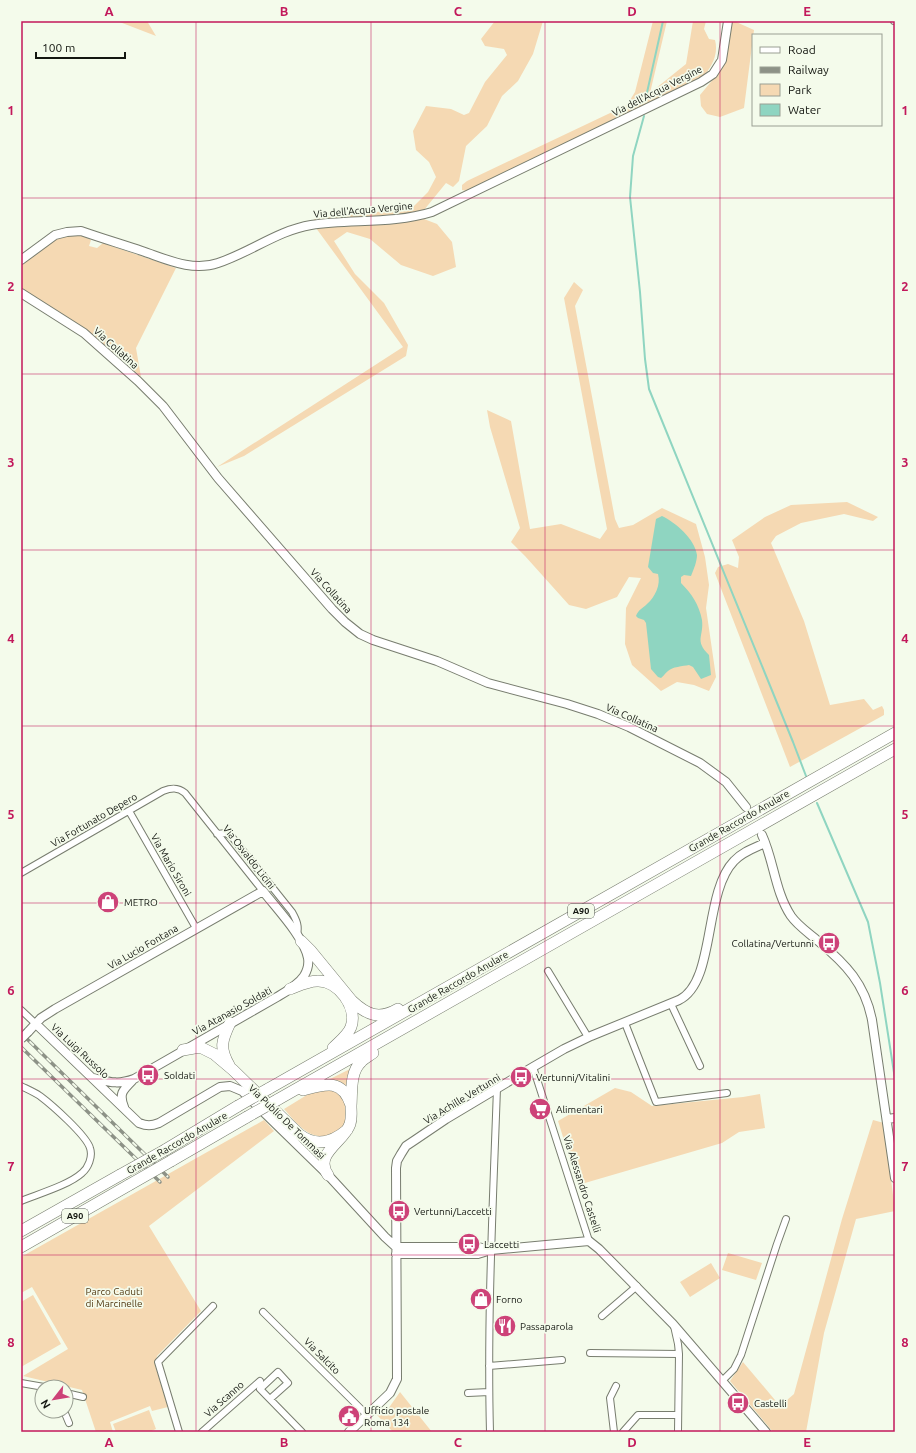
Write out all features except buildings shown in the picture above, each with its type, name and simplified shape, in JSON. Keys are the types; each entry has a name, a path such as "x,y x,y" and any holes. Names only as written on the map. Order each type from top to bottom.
{"highway":[{"name":"Grande Raccordo Anulare","path":"21,1231 895,733"},
{"name":"Grande Raccordo Anulare","path":"21,1247 280,1098 895,749"},
{"path":"299,938 352,1002 362,1010 376,1016 393,1012 407,1004 450,987"},
{"path":"290,989 311,981 319,981 329,984 337,989 349,1004 352,1014 352,1024 348,1032 324,1056 305,1069"},
{"path":"328,1175 324,1167 325,1156 347,1130 350,1123 353,1079 359,1063 423,1017"},
{"path":"230,1023 223,1039 222,1047 225,1058 233,1070"},
{"path":"183,1050 197,1047 204,1048 214,1054 233,1070 290,1126 308,1140 326,1142 336,1138 347,1130"},
{"path":"280,1098 321,1085 329,1084 343,1091 349,1100 351,1108"}],"street":[{"name":"Via dell'Acqua Vergine","path":"21,260 55,235 66,232 81,231 179,264 204,266 225,261 302,227 318,224 398,219 422,215 462,198 701,82 713,74 722,60 728,21"},
{"name":"Via Collatina","path":"21,293 84,333 163,406 218,478 332,609 344,622 360,634 437,662 488,683 567,704 598,714 629,727 706,767 726,782 746,807"},
{"name":"Via Fortunato Depero","path":"21,873 167,790 179,789"},
{"name":"Via Osvaldo Licini","path":"179,789 185,793 299,938"},
{"name":"Via Mario Sironi","path":"129,812 196,928"},
{"path":"217,834 226,833 232,837 283,901 297,920 299,938"},
{"name":"Via Achille Vertunni","path":"349,1432 390,1393 394,1387 397,1376 396,1168 397,1162 406,1146 497,1088 564,1049 588,1037 671,1004 687,995 699,976 717,894 725,872 739,856 763,839 776,881 791,915 804,929 842,961 855,976 864,992 869,1005 891,1118"},
{"name":"Via Lucio Fontana","path":"21,1039 41,1018 55,1009 263,891"},
{"name":"Via Atanasio Soldati","path":"93,1078 114,1083 123,1083 134,1079 290,989 302,979 308,968 308,957 299,938"},
{"path":"548,971 588,1037"},
{"path":"671,1004 700,1066"},
{"name":"Via Luigi Russolo","path":"21,1010 124,1108"},
{"path":"625,1023 656,1102 727,1093"},
{"name":"Via Alessandro Castelli","path":"533,1067 589,1241 637,1286 673,1324 766,1432"},
{"name":"Via Atanasio Soldati","path":"124,1108 121,1100 122,1094 134,1079"},
{"path":"21,1086 39,1095 82,1135 90,1149 91,1155 86,1169 78,1176 67,1183 21,1201"},
{"name":"Via Publio De Tommasi","path":"124,1108 139,1123 152,1126 216,1088 227,1086 234,1087 244,1092 328,1175 396,1250"},
{"path":"490,1432 489,1366 491,1250 497,1088"},
{"path":"891,1118 895,1178"},
{"path":"722,1381 734,1369 741,1355 786,1219"},
{"path":"396,1250 491,1250 589,1241"},
{"path":"602,1316 637,1286"},
{"path":"180,1432 158,1362 213,1306"},
{"name":"Via Salcito","path":"263,1312 367,1415"},
{"name":"Via Alessandro Castelli","path":"673,1324 679,1354 678,1432"},
{"path":"590,1353 679,1354"},
{"path":"489,1366 562,1360"},
{"path":"270,1399 288,1383 278,1372 260,1389 302,1432"},
{"name":"Via Scanno","path":"202,1432 260,1381"},
{"path":"21,1383 34,1385"},
{"path":"614,1432 610,1398 616,1386"},
{"path":"468,1393 489,1392"},
{"path":"74,1394 83,1397"},
{"path":"623,1432 638,1416 678,1415"},
{"path":"67,1419 69,1423"}],"green space":[{"path":"117,21 147,21 156,36"},
{"path":"495,21 543,21 533,54 518,81 502,96 487,126 466,146 459,181 453,187 446,183 424,210 402,216 315,221 314,219 412,208 428,192 436,177 429,162 416,150 413,131 426,106 451,109 464,115 469,113 485,82 507,55 504,49 485,46 481,39"},
{"path":"653,21 667,21 650,93 686,64 693,21 706,21 704,29 709,39 715,40 716,46 713,61 702,78 467,191 462,190 462,185 467,181 627,105 635,92"},
{"path":"730,21 734,21 754,30 753,34 752,34 752,46 744,108 720,117 707,114 701,106 700,95 715,77"},
{"path":"424,219 437,224 452,242 456,267 433,276 401,265 370,239 347,232 334,241 355,274 384,303 408,345 406,356 244,456 217,467 403,347 316,228"},
{"path":"71,235 84,236 91,240 89,246 97,248 103,243 176,268 136,348 141,377 122,359 84,329 21,289 21,265 50,242"},
{"path":"574,282 583,290 575,306 615,519 619,528 633,525 662,508 696,524 705,557 709,585 706,608 716,677 709,691 694,685 677,682 661,691 632,665 625,644 626,608 641,578 629,577 617,597 586,609 569,605 511,542 520,528 490,427 487,410 511,421 530,529 561,524 600,539 607,529 564,298"},
{"path":"847,502 878,517 873,521 844,514 801,523 776,536 771,543 804,621 830,705 864,699 873,710 882,706 884,715 790,767 715,573 718,567 728,564 738,568 739,557 732,540 765,517 791,505"},
{"path":"350,1069 347,1080 347,1089 328,1080"},
{"path":"327,1088 339,1093 348,1107 346,1119 340,1129 328,1136 313,1135 302,1128 284,1109 315,1090"},
{"path":"615,1088 631,1092 652,1106 760,1094 765,1128 739,1132 722,1143 578,1185 558,1121"},
{"name":"Parco Caduti di Marcinelle","path":"264,1120 274,1131 149,1226 201,1311 157,1356 155,1365 168,1407 152,1411 150,1406 110,1422 113,1432 96,1432 82,1390 74,1388 74,1379 36,1379 23,1376 68,1349 32,1287 21,1293 21,1257"},
{"path":"873,1120 884,1123 895,1211 856,1219 824,1333 806,1432 773,1432 730,1381 743,1362 780,1406 794,1394 842,1219"},
{"path":"728,1253 762,1263 756,1280 722,1270"},
{"path":"711,1263 720,1278 690,1297 680,1282"},
{"path":"33,1295 61,1344 21,1367 21,1302"},
{"path":"400,1392 432,1432 393,1432 377,1415 388,1409"},
{"path":"149,1410 156,1429 149,1432 116,1432 113,1424"}],"water":[{"path":"662,516 673,522 684,532 693,543 697,555 691,576 684,575 681,577 681,583 694,600 699,609 702,620 701,642 704,650 709,655 711,675 701,679 693,667 689,665 672,669 661,678 658,677 651,669 646,623 644,620 636,616 639,611 653,598 657,590 659,582 658,574 653,573 648,567 656,519"}],"waterway":[{"path":"646,97 663,21"},
{"path":"644,116 633,156 630,197 649,389 806,776"},
{"path":"817,803 868,922 880,983 895,1079"}],"railway":[{"path":"21,1033 168,1177"},
{"path":"21,1047 160,1182"}],"place":[{"name":"METRO","path":"108,902"},
{"name":"Collatina/Vertunni","path":"829,943"},
{"name":"Soldati","path":"148,1075"},
{"name":"Vertunni/Vitalini","path":"521,1077"},
{"name":"Alimentari","path":"540,1109"},
{"name":"Vertunni/Laccetti","path":"399,1211"},
{"name":"Laccetti","path":"469,1244"},
{"name":"Forno","path":"481,1299"},
{"name":"Passaparola","path":"505,1326"},
{"name":"Castelli","path":"738,1403"},
{"name":"Ufficio postale Roma 134","path":"349,1416"}]}
